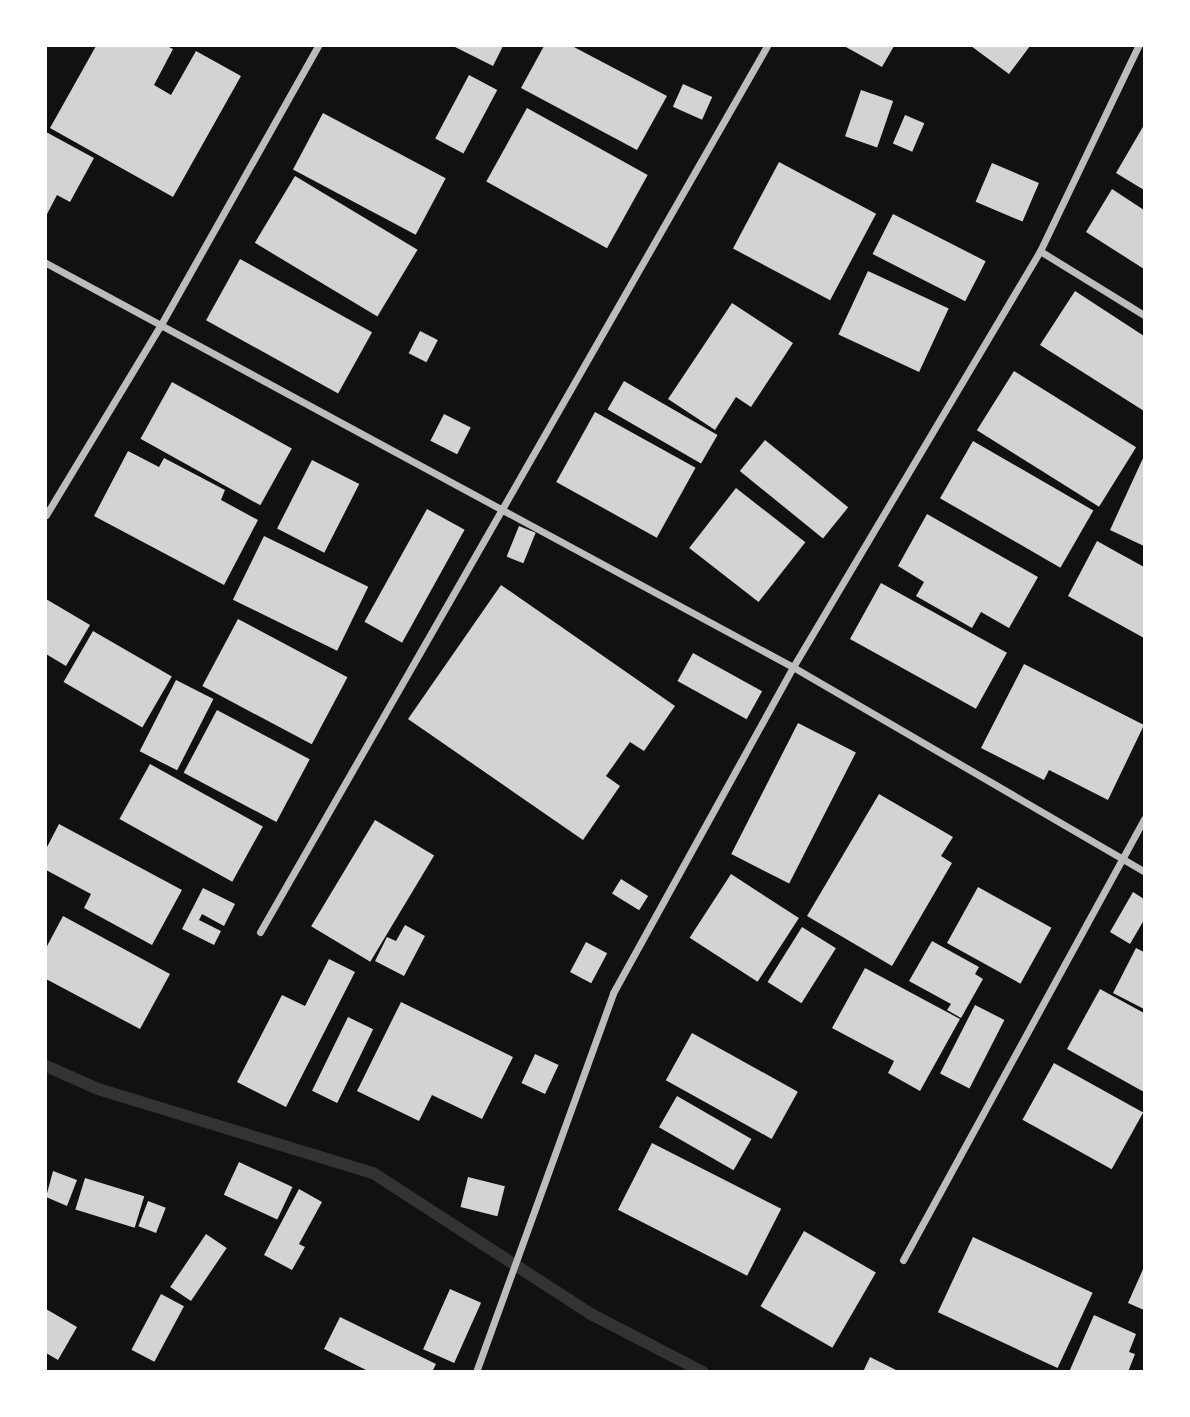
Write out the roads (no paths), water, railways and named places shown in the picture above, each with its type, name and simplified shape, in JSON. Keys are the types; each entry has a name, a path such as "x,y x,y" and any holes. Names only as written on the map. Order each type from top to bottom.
{"street":[{"path":"46,515 159,328 318,46"},
{"path":"260,932 767,46"},
{"path":"476,1371 613,993 793,667 1040,251 1138,46"},
{"path":"1040,251 1144,315"},
{"path":"46,263 159,328 793,667 1144,871"},
{"path":"903,1260 1144,819"}],"waterway":[{"path":"46,1066 98,1089 373,1173 591,1314 703,1372"}]}
